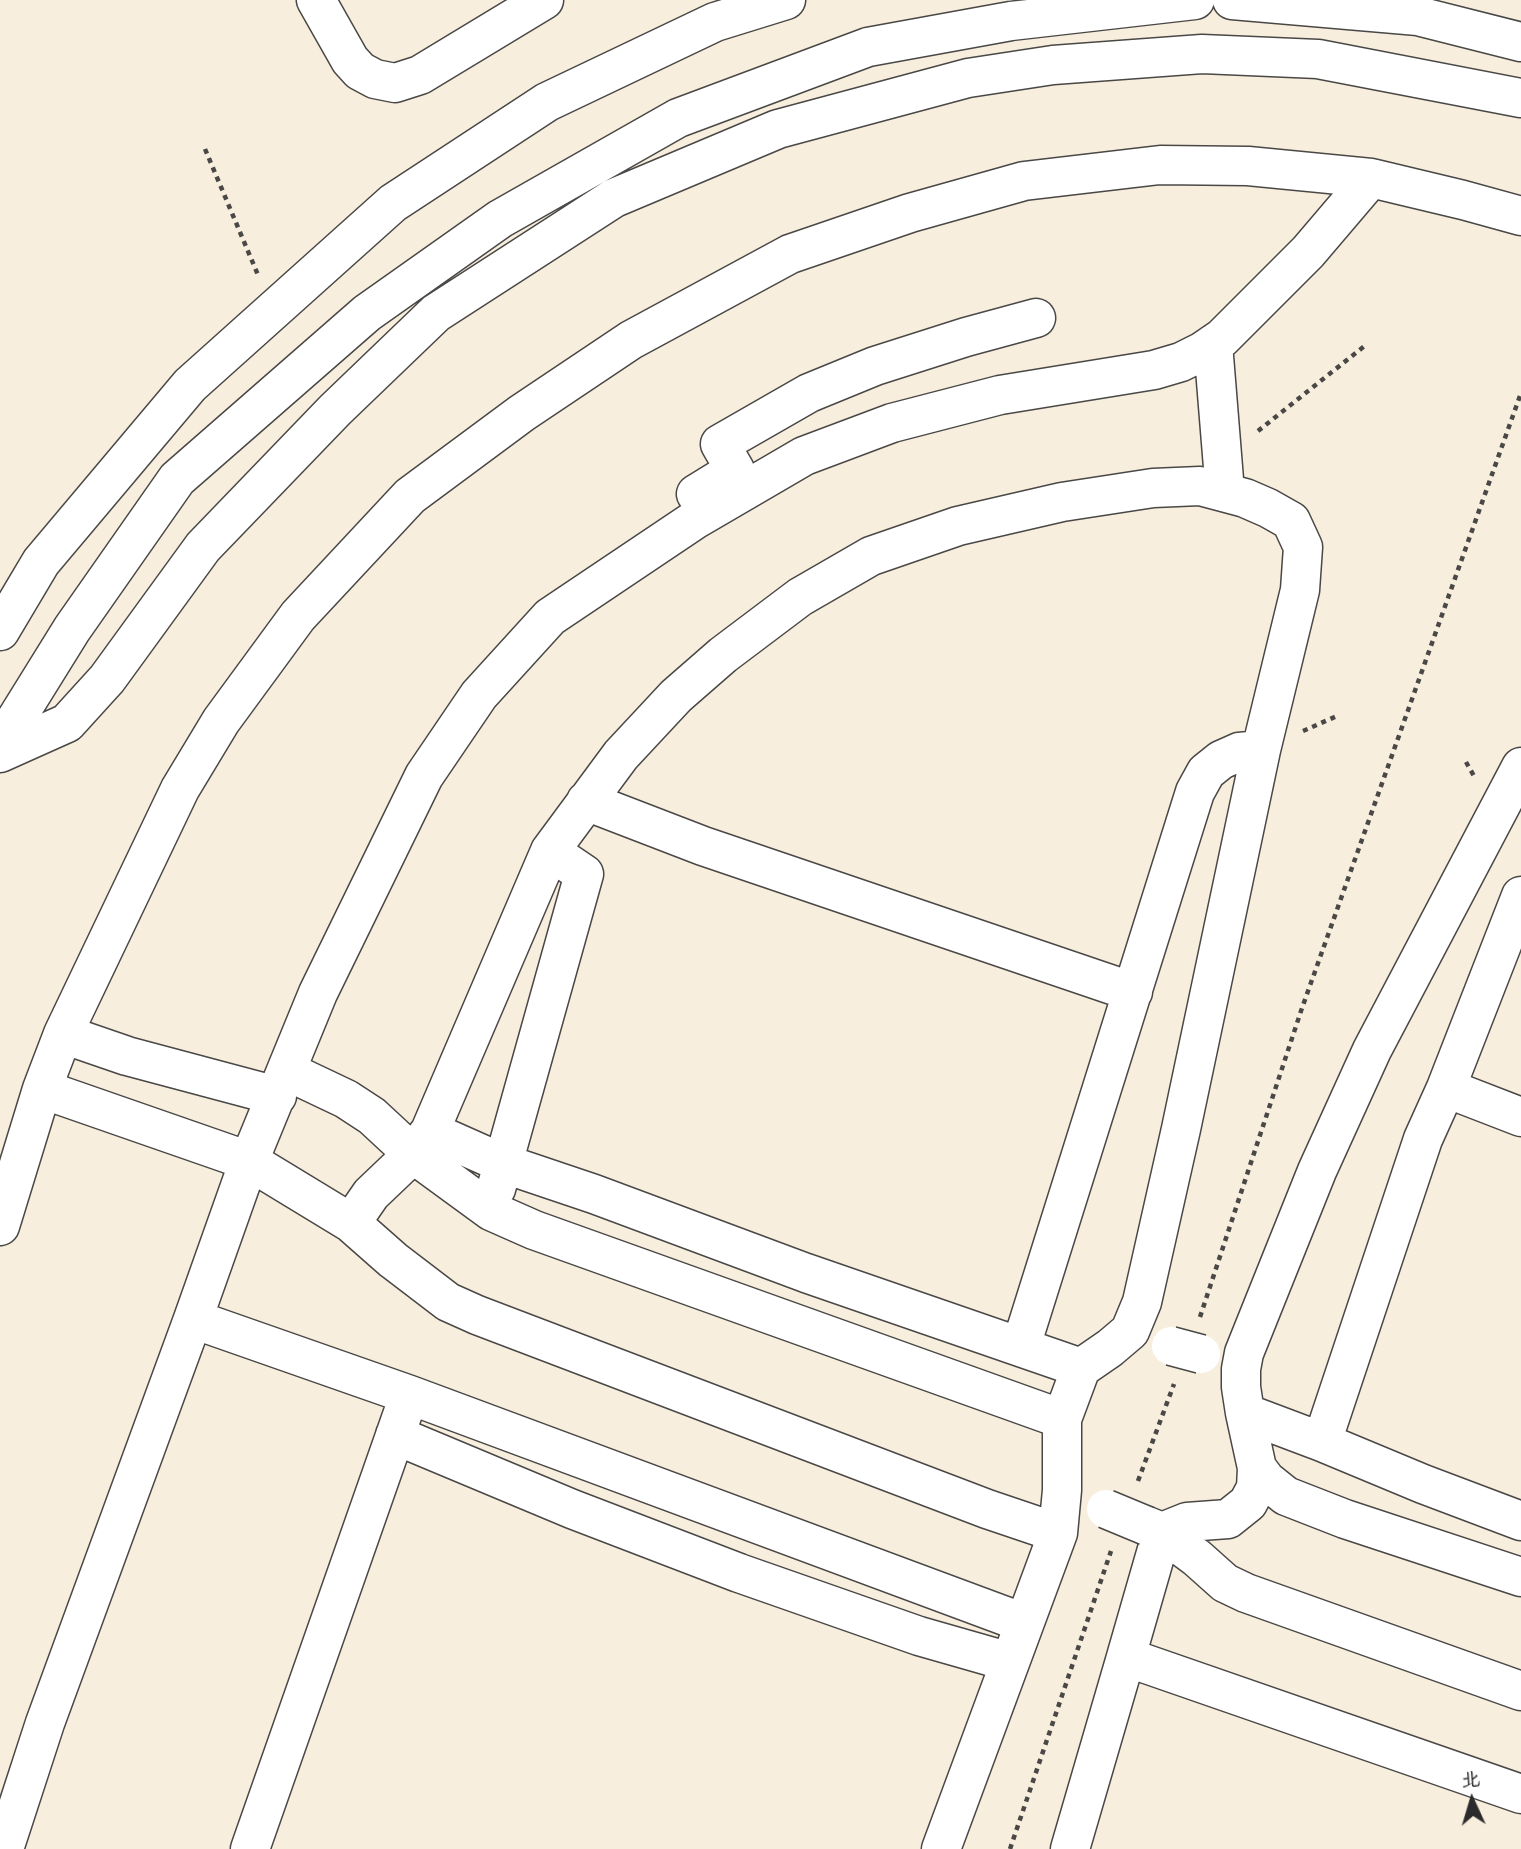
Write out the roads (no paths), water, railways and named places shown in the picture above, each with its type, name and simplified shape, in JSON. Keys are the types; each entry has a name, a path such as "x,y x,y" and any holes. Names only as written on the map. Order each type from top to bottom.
{"main road":[{"path":"316,0 350,60 360,71 375,79 395,83 420,75 544,0"},
{"path":"0,631 41,562 190,385 393,203 547,103 715,22 786,0"},
{"path":"1011,21 1052,0"},
{"path":"0,745 72,629 177,479 367,313 500,219 678,118 868,47 1011,21 1195,0"},
{"path":"1232,0 1419,16 1521,42"},
{"path":"0,753 67,723 107,679 203,547 335,410 436,313 614,198 778,129 968,78 1053,65 1202,54 1318,59 1521,98"},
{"path":"0,1226 63,1034 180,789 221,722 298,616 410,496 522,413 631,340 790,254 910,213 1024,181 1160,165 1248,166 1371,178 1521,216"},
{"path":"550,617 696,519 804,456 892,423 986,399 1154,370 1181,362 1203,351 1222,338 1308,252 1371,178"},
{"path":"4,1849 45,1723 249,1161 318,993 424,776 479,695 550,617 660,517 735,470 720,444 809,393 874,366 1036,318"},
{"path":"1213,344 1225,492"},
{"path":"351,1223 371,1194 422,1142 550,851 621,755 676,696 800,597 871,556 958,526 1062,502 1153,488 1200,486 1256,503 1292,521 1303,547 1300,590 1261,750 1142,1302 1129,1331 1081,1368 1062,1419 1062,1490 1058,1533 941,1849"},
{"path":"1021,1346 1195,792 1206,772 1221,760 1239,752 1261,750"},
{"path":"1133,1519 1186,1522 1228,1519 1248,1503 1256,1488 1257,1468 1241,1387 1244,1353 1317,1171 1372,1050 1521,766"},
{"path":"586,801 703,846 1133,992"},
{"path":"491,1211 502,1163 584,874 550,851"},
{"path":"1322,1442 1423,1139 1446,1088 1521,896"},
{"path":"63,1034 127,1056 282,1084 346,1099 422,1142 502,1163 594,1194 806,1273 1081,1368"},
{"path":"1446,1088 1521,1117"},
{"path":"43,1089 249,1161 351,1223 393,1260 448,1302 961,1499 1058,1533"},
{"path":"422,1142 491,1211 534,1230 1062,1419"},
{"path":"193,1319 410,1395 1024,1622"},
{"path":"1120,1340 1190,1340 1241,1369"},
{"path":"250,1849 410,1395"},
{"path":"1245,1413 1521,1521"},
{"path":"395,1435 739,1573 919,1636 1010,1662"},
{"path":"1257,1468 1266,1480 1286,1496 1345,1519 1521,1577"},
{"path":"1062,1490 1133,1519 1197,1558 1225,1583 1246,1593 1521,1691"},
{"path":"1070,1849 1126,1657 1133,1519"},
{"path":"1126,1657 1521,1794"}]}
